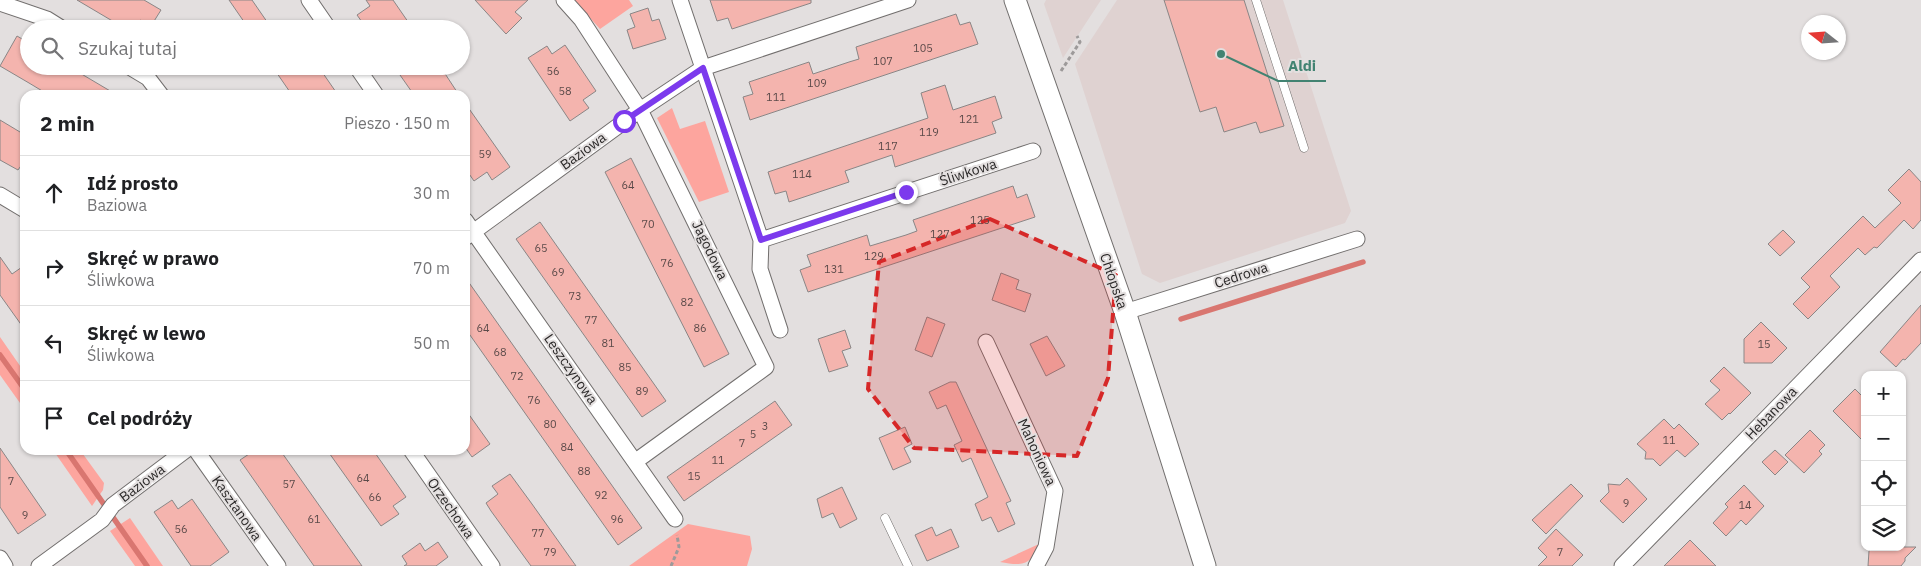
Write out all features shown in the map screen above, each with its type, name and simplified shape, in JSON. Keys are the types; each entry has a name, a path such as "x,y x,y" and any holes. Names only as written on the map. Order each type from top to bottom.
{"street":[{"path":"308,0 322,20"},
{"name":"Jagodowa","path":"564,0 582,19 640,110 766,367 636,461"},
{"path":"680,0 761,240 760,269 780,330"},
{"path":"703,68 908,0"},
{"name":"Chłopska","path":"1015,0 1125,312 1205,566"},
{"path":"0,3 49,20"},
{"name":"Baziowa","path":"470,229 703,68"},
{"path":"143,75 148,78 157,90"},
{"path":"362,75 373,90"},
{"name":"Śliwkowa","path":"761,240 1032,151"},
{"path":"0,195 20,207"},
{"name":"Leszczynowa","path":"470,233 636,461 675,519"},
{"name":"Cedrowa","path":"1125,312 1357,239"},
{"name":"Hebanowa","path":"1622,566 1921,260"},
{"name":"Mahoniowa","path":"986,342 1056,491 1046,547 1036,566"},
{"name":"Baziowa","path":"39,566 102,520 113,505 179,455"},
{"name":"Kasztanowa","path":"200,455 278,566"},
{"name":"Orzechowa","path":"414,455 492,566"},
{"path":"0,558 5,566"}],"lane":[{"path":"1256,0 1304,148"},
{"path":"885,518 908,566"}],"path":[{"path":"1060,72 1080,42 1077,36"},
{"path":"671,566 679,547 675,519"}],"highlighted area":[{"path":"990,219 1116,275 1108,378 1077,456 914,448 868,389 879,262"}],"shaded area":[{"path":"574,0 629,0 633,6 600,29"},
{"path":"1046,0 1101,0 1063,58 1044,4"},
{"path":"1117,0 1283,0 1351,211 1345,223 1160,283 1142,274 1075,64"},
{"path":"672,108 680,129 705,121 729,192 699,202 657,118"},
{"path":"0,337 20,366 20,403 0,375"},
{"path":"56,455 84,455 104,483 103,490 92,506"},
{"path":"130,518 163,566 135,566 110,531"},
{"path":"688,524 750,536 752,549 747,566 629,566"},
{"path":"1039,544 1033,557 1025,563 1000,562"}],"building":[{"path":"77,0 144,0 161,10 155,20 111,20"},
{"path":"229,0 252,0 266,20 243,20"},
{"path":"366,0 393,0 407,20 361,20 357,15 370,6"},
{"path":"475,0 528,0 515,12 522,18 506,34"},
{"path":"710,0 811,0 811,3 732,29 728,18 717,21"},
{"path":"1164,0 1244,0 1284,126 1260,133 1256,122 1224,132 1216,107 1200,112"},
{"path":"648,8 652,21 659,19 666,39 633,49 627,30 635,27 630,14"},
{"path":"956,14 960,25 970,22 978,44 750,120 743,97 753,94 749,82 809,62 813,74 859,59 856,47"},
{"path":"17,36 20,38 20,75 83,75 109,90 41,90 0,66"},
{"path":"565,45 596,91 583,100 589,108 570,121 528,58 547,46 552,54"},
{"path":"278,75 324,75 335,90 289,90"},
{"path":"400,75 446,75 456,90 410,90"},
{"path":"945,85 953,110 995,96 1002,118 992,122 996,133 895,167 892,155 845,171 849,182 789,202 786,191 775,194 768,172 928,118 921,93"},
{"path":"470,110 510,167 492,180 487,172 474,181 470,175"},
{"path":"0,120 20,132 20,167 18,170 0,160"},
{"path":"631,158 729,354 704,367 605,172"},
{"path":"1909,169 1921,182 1921,220 1913,229 1904,220 1877,248 1874,247 1865,255 1858,248 1830,276 1840,287 1808,319 1793,304 1810,287 1801,278 1863,216 1875,228 1901,203 1888,190"},
{"path":"1013,186 1017,198 1027,194 1035,217 808,292 800,270 811,266 807,255 867,235 870,246 906,235 917,231 913,220"},
{"path":"540,222 666,401 642,417 516,239"},
{"path":"1783,230 1795,242 1780,256 1768,244"},
{"path":"0,257 12,274 20,268 20,323 0,295"},
{"path":"1001,273 1019,280 1016,289 1031,294 1025,312 992,300"},
{"path":"470,284 642,528 618,545 470,335"},
{"path":"1921,305 1921,343 1896,367 1880,352"},
{"path":"927,317 945,324 932,357 915,350"},
{"path":"1761,322 1787,348 1772,363 1744,363 1744,339"},
{"path":"845,330 851,348 842,351 848,366 829,372 818,339"},
{"path":"1047,336 1065,366 1046,376 1030,344"},
{"path":"1724,367 1751,393 1722,420 1705,404 1720,390 1710,381"},
{"path":"950,382 956,382 1011,501 1006,503 1015,524 998,532 991,517 982,521 975,504 988,497 971,458 962,462 954,445 962,441 946,405 937,409 929,392"},
{"path":"1855,389 1861,395 1861,439 1833,411"},
{"path":"775,401 792,425 684,501 667,477"},
{"path":"470,416 490,444 472,457 470,454"},
{"path":"1664,419 1674,429 1679,424 1699,444 1685,457 1677,450 1660,466 1653,459 1645,459 1646,452 1637,444"},
{"path":"905,427 912,444 904,448 911,462 893,470 879,438"},
{"path":"1810,430 1825,445 1819,451 1822,454 1804,473 1785,455"},
{"path":"0,448 46,515 18,534 0,507"},
{"path":"1775,450 1788,462 1775,475 1762,462"},
{"path":"248,455 284,455 362,566 314,566 240,460"},
{"path":"331,455 377,455 406,497 393,506 399,514 381,526"},
{"path":"510,474 576,566 531,566 491,511 486,503 498,494 492,486"},
{"path":"1627,478 1647,499 1623,523 1600,501 1609,492 1608,484 1620,485"},
{"path":"1571,484 1583,496 1546,534 1532,520"},
{"path":"1744,485 1764,506 1746,525 1741,520 1726,536 1713,523 1728,507 1725,504"},
{"path":"842,487 857,519 840,528 833,513 822,518 817,499"},
{"path":"192,499 229,552 210,566 191,566 154,512 172,500 178,509"},
{"path":"932,527 936,536 951,529 959,547 927,561 915,535"},
{"path":"1556,529 1583,555 1572,566 1538,566 1547,557 1538,548"},
{"path":"1690,540 1716,566 1664,566"},
{"path":"438,542 448,557 436,566 404,566 407,564 402,556 420,543 425,551"},
{"path":"1906,547 1916,547 1905,558 1901,566 1868,566 1869,551 1906,551"}],"waterway":[{"path":"1181,319 1363,262"},
{"path":"0,355 20,383"},
{"path":"69,455 147,566"}],"place":[{"name":"Aldi","path":"1221,54"}],"route":[{"path":"624,121 703,68 761,240 906,192"}]}
